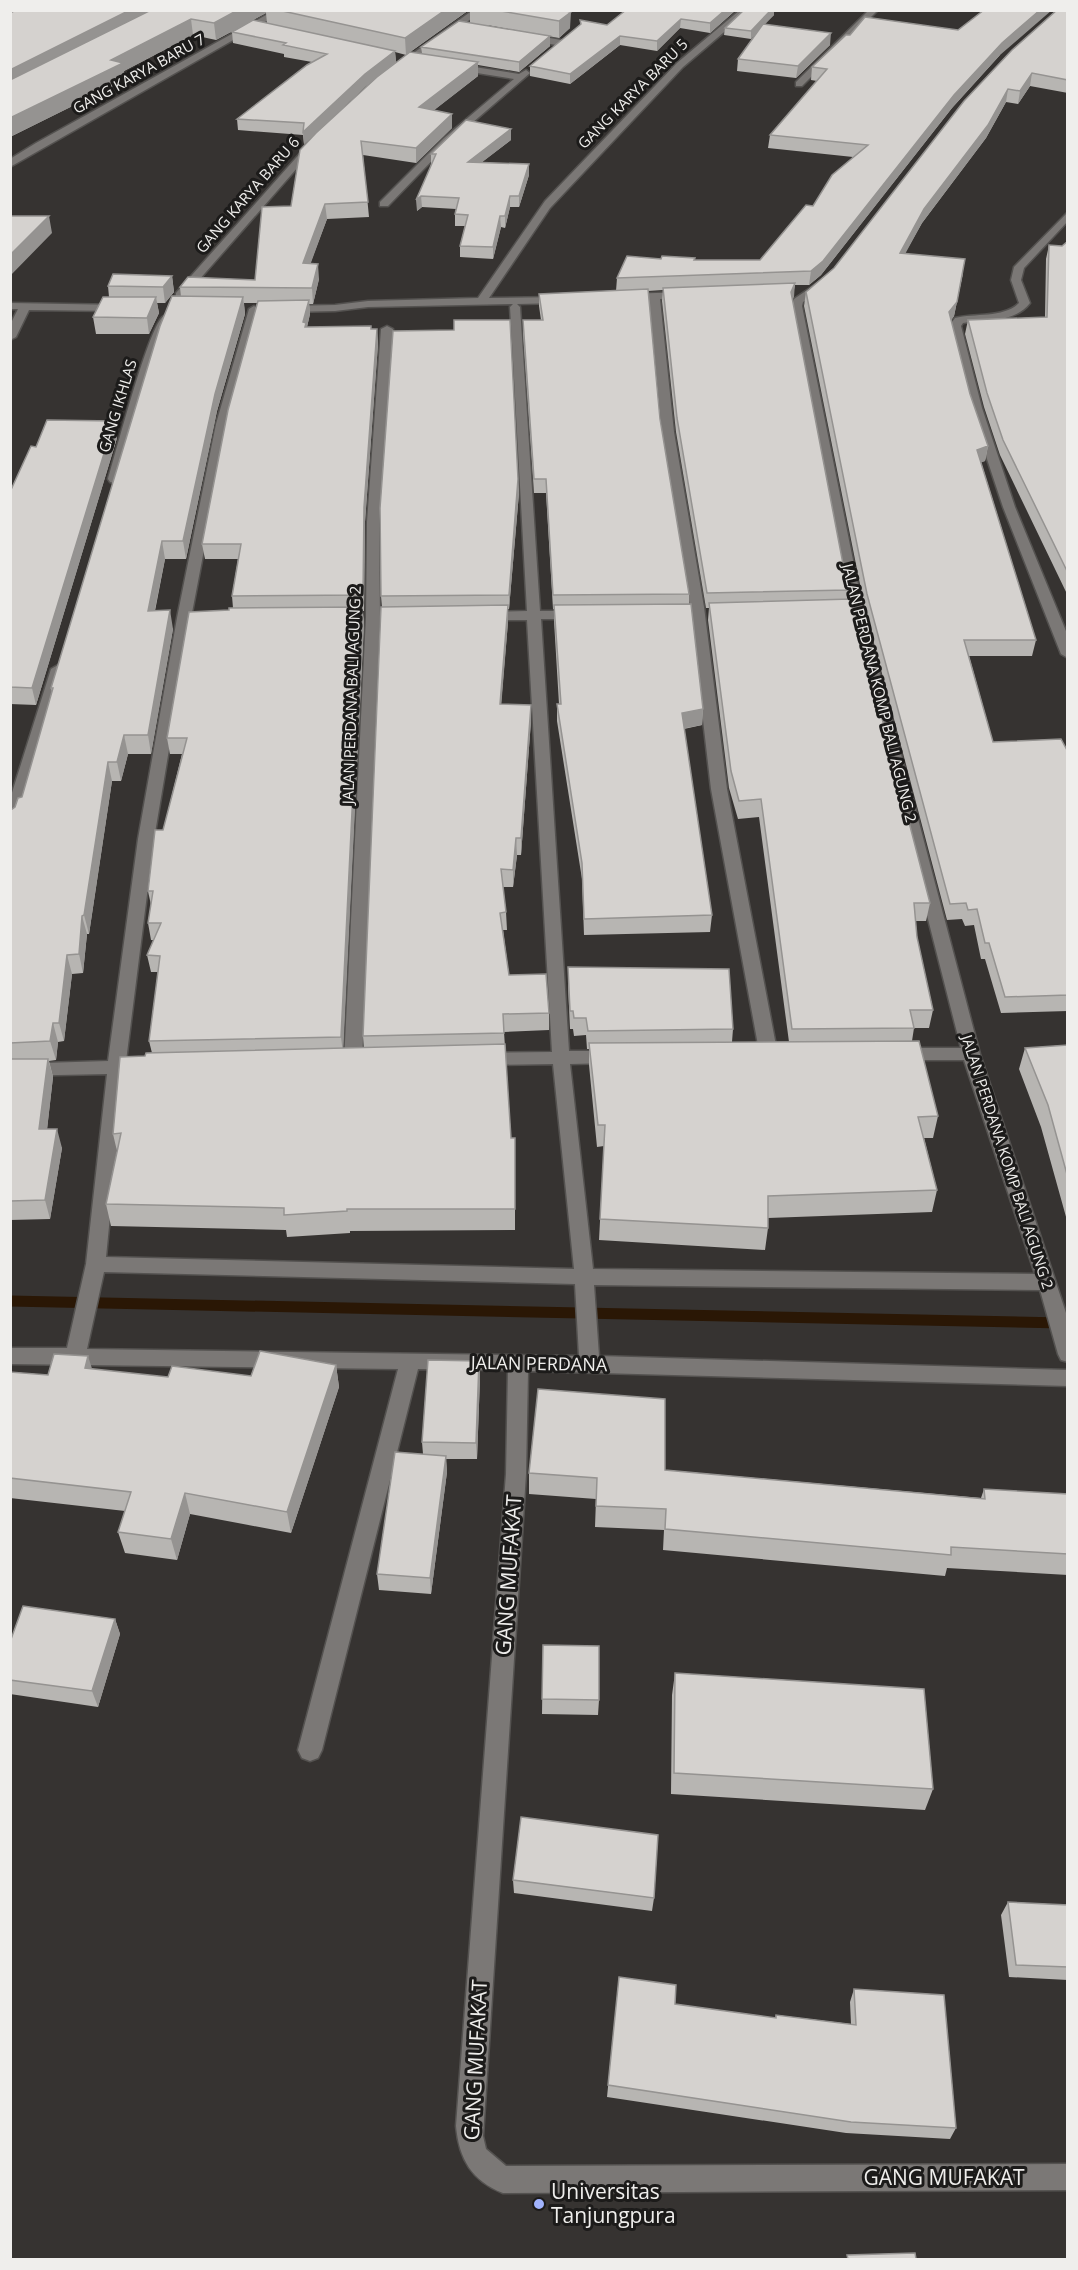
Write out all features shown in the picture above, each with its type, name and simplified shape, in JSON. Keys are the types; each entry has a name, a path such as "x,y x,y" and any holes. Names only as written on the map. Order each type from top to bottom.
{"street":[{"name":"GANG KARYA BARU 7","path":"10,164 39,145 282,10"},
{"path":"392,73 403,59 479,10"},
{"name":"GANG KARYA BARU 5","path":"480,303 548,205 680,65 746,10"},
{"path":"799,84 874,10"},
{"path":"458,25 469,27"},
{"path":"253,26 264,28"},
{"path":"515,35 564,40 550,51"},
{"path":"403,59 420,62"},
{"path":"384,204 447,140 537,63"},
{"path":"442,65 521,77"},
{"name":"GANG KARYA BARU 6","path":"167,305 319,138"},
{"path":"1068,215 1019,267 1016,280 1025,303 1022,308 1008,313 959,320 955,326 976,408 1009,507 1068,654"},
{"name":"JALAN PERDANA KOMP BALI AGUNG 2","path":"834,270 814,290 798,301 797,306 850,611 972,1054 1068,1354"},
{"path":"796,291 814,290"},
{"path":"608,298 699,295"},
{"path":"654,296 668,432 697,614 719,789 775,1056 746,1056"},
{"path":"75,1357 94,1269 116,1068 146,839 189,618 222,424 259,310 335,308 368,304 573,299"},
{"name":"GANG IKHLAS","path":"110,494 167,305"},
{"path":"10,306 133,308"},
{"path":"10,337 25,306"},
{"path":"515,307 561,1057 590,1359"},
{"name":"JALAN PERDANA BALI AGUNG 2","path":"353,1062 373,617 373,522 387,329"},
{"path":"466,616 590,615"},
{"path":"10,825 63,651"},
{"path":"876,1055 972,1054"},
{"path":"468,1059 630,1057"},
{"path":"10,1070 140,1067"},
{"path":"94,1269 584,1282 1048,1288"},
{"name":"JALAN PERDANA","path":"10,1356 410,1362 590,1359 1068,1378"},
{"path":"310,1750 410,1362"},
{"name":"GANG MUFAKAT","path":"518,1362 516,1473 469,2126 471,2149 483,2168 503,2180 1068,2177"}],"building":[{"path":"16,10 130,10 10,70 10,13"},
{"path":"151,10 238,10 214,23 191,19 111,60 123,63 10,118 10,80"},
{"path":"278,10 445,10 405,38"},
{"path":"495,10 561,10 571,12 559,21"},
{"path":"626,10 725,10 710,23 681,19 657,41 620,36 570,74 530,66 581,24 580,20 607,25"},
{"path":"744,10 771,10 751,31 725,28"},
{"path":"984,10 1040,10 1002,43 954,95 823,261 811,271 617,278 627,256 661,259 662,256 695,258 694,260 760,260 806,205 813,206 832,175 868,145 770,135 827,69 812,67 846,35 850,35 865,17 958,30"},
{"path":"1057,10 1068,10 1068,80 1032,73 1020,91 1008,89 988,125 924,209 900,253 965,259 957,302 949,312 970,394 988,446 977,450 1036,640 964,640 993,742 1061,739 1068,752 1068,995 1005,997 989,943 985,943 977,909 968,910 966,903 950,904 867,594 806,292 834,268 964,101 1012,50"},
{"path":"253,20 395,51 365,74 303,132 304,123 237,119 307,65 327,54 232,32"},
{"path":"459,21 550,36 519,62 421,47"},
{"path":"763,24 831,33 798,66 738,59"},
{"path":"410,52 478,62 419,107 452,114 416,148 361,141 368,202 325,204 303,263 318,264 312,288 180,287 188,277 255,280 262,207 291,206 300,150 377,77"},
{"path":"466,120 511,129 468,162 529,164 519,196 510,196 505,216 500,216 493,247 460,246 468,215 455,214 459,198 421,196 416,200 436,154 431,154"},
{"path":"10,216 49,216 10,255"},
{"path":"1068,241 1068,573 1003,440 987,393 968,320 1047,317 1049,245 1062,246"},
{"path":"113,274 172,276 163,287 108,286"},
{"path":"795,283 791,292 848,590 707,593 677,418 663,288"},
{"path":"648,289 660,419 689,594 553,595 546,479 534,479 523,320 543,320 539,294"},
{"path":"172,296 243,297 215,394 183,541 162,541 148,611 170,610 148,735 124,735 117,762 108,762 84,915 82,916 79,954 67,955 59,1023 53,1023 50,1041 10,1043 10,814 18,798 22,797 53,688 51,688 160,326"},
{"path":"103,297 156,297 147,318 93,317"},
{"path":"309,300 303,322 306,323 305,327 371,326 371,329 377,329 364,507 363,595 232,596 241,544 202,544 228,410 258,301"},
{"path":"454,320 510,320 518,479 509,595 381,596 380,508 393,331 454,330"},
{"path":"47,420 114,421 32,688 10,687 10,492 31,446 36,447"},
{"path":"851,599 930,903 914,903 917,937 933,1010 910,1010 914,1028 792,1029 761,799 739,801 731,771 709,603"},
{"path":"691,604 703,709 682,713 712,915 584,919 582,863 557,704 561,704 554,605"},
{"path":"508,605 500,704 531,705 521,838 516,838 513,870 501,869 506,912 500,913 509,975 546,974 549,1013 503,1014 504,1033 363,1036 381,607"},
{"path":"362,607 341,1037 149,1041 160,956 147,955 161,923 148,923 153,891 148,891 155,830 163,830 187,738 167,738 189,612 229,610 229,608"},
{"path":"568,967 729,969 733,1029 588,1031 586,1018 574,1018 573,1011 570,1011"},
{"path":"919,1041 938,1116 918,1117 937,1190 768,1196 768,1228 600,1219 605,1125 598,1125 589,1043"},
{"path":"505,1044 511,1138 515,1138 515,1209 347,1209 347,1211 284,1215 284,1208 106,1204 121,1133 113,1134 120,1057 145,1056 146,1053"},
{"path":"1068,1045 1068,1178 1048,1105 1025,1048"},
{"path":"10,1059 48,1059 39,1129 57,1129 45,1200 10,1201"},
{"path":"260,1351 336,1365 287,1512 185,1493 171,1539 118,1532 131,1492 10,1478 10,1372 48,1375 54,1354 88,1356 85,1368 168,1377 172,1366 251,1376"},
{"path":"428,1360 479,1361 476,1443 422,1442"},
{"path":"538,1389 665,1399 665,1470 985,1499 984,1489 1068,1494 1068,1554 951,1547 951,1555 665,1529 666,1509 596,1506 597,1478 529,1473"},
{"path":"395,1452 446,1456 430,1578 377,1574"},
{"path":"23,1606 115,1619 92,1691 10,1680 10,1642"},
{"path":"543,1645 599,1646 599,1700 542,1699"},
{"path":"675,1673 924,1689 933,1789 674,1773"},
{"path":"521,1817 658,1835 654,1898 513,1880"},
{"path":"1008,1902 1068,1905 1068,1967 1016,1965"},
{"path":"619,1977 676,1985 675,2004 776,2018 776,2015 856,2025 854,1989 944,1995 956,2128 851,2122 608,2085"},
{"path":"915,2253 916,2259 848,2259 847,2255"}],"waterway":[{"path":"10,1301 1063,1323"}],"place":[{"name":"Universitas Tanjungpura","path":"539,2204"}]}
